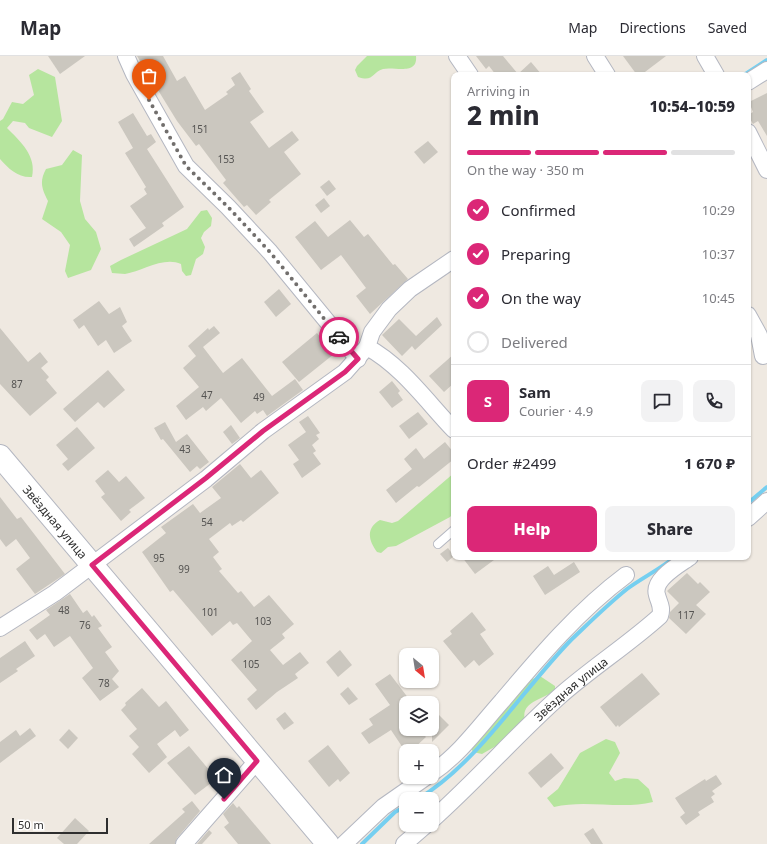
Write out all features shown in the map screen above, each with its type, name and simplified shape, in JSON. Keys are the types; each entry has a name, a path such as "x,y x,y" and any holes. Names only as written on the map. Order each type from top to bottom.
{"street":[{"path":"126,56 134,74 186,166 228,207 362,353"},
{"path":"457,56 468,72"},
{"path":"595,56 605,72"},
{"path":"705,56 714,72"},
{"path":"751,80 767,70"},
{"path":"751,138 767,170"},
{"path":"0,628 55,593 206,478 263,431 345,372 362,353 372,332 389,309 410,289 451,261"},
{"path":"751,321 758,335 763,356"},
{"path":"362,353 377,352 406,377 428,404 451,427"},
{"name":"Звёздная улица","path":"0,456 328,844"},
{"path":"751,515 767,501"},
{"name":"Звёздная улица","path":"439,813 515,737 562,694 660,616 662,608 656,593 656,587 660,581 686,560"},
{"path":"439,768 451,760 539,658 604,591 626,575"},
{"path":"184,844 257,761"},
{"path":"344,844 383,807 416,784"},
{"path":"404,844 418,832"}],"lane":[{"path":"438,544 451,533"}],"green space":[{"path":"367,56 416,56 416,62 409,68 388,68 379,71 370,78 358,77 355,70"},
{"path":"38,69 55,77 62,121 52,137 29,128 25,123 13,121 7,128 22,144 30,156 33,169 32,177 27,177 14,172 0,159 0,121 3,119 12,102 23,104 34,95 29,75"},
{"path":"73,150 82,155 80,201 85,219 96,232 101,249 91,270 68,278 65,271 70,245 61,232 42,219 48,201 42,182 46,169 62,165"},
{"path":"207,210 212,218 211,226 204,232 201,238 205,247 203,254 196,259 191,275 186,276 182,271 181,264 174,262 160,263 125,274 112,273 110,266 187,229 201,211"},
{"path":"451,476 451,516 396,546 388,547 381,553 377,552 370,539 372,527 380,520 392,523 398,521"},
{"path":"540,676 555,686 555,690 529,705 524,714 525,721 503,742 482,754 473,752 471,748 530,680"},
{"path":"606,739 615,742 620,753 609,773 615,781 624,778 638,779 649,789 653,802 628,805 578,804 554,807 547,798 558,789 580,753"}],"building":[{"path":"48,56 85,56 60,74"},
{"path":"137,56 163,56 177,81 185,76 205,110 228,94 226,92 235,85 231,78 240,72 251,89 249,91 264,112 250,122 269,148 292,131 299,140 284,152 301,174 269,200 271,202 256,215 247,205 244,207 223,183 226,180 199,144 196,146 177,121"},
{"path":"476,56 503,56 516,72 494,72 489,66 486,69"},
{"path":"623,56 666,56 645,72 635,72"},
{"path":"531,62 539,72 520,72"},
{"path":"767,93 767,136 758,121 753,124 751,120 751,113 753,112 751,101"},
{"path":"133,113 147,136 151,134 156,142 147,149 184,207 162,223 164,226 134,247 129,239 146,228 130,206 147,194 144,189 146,187 125,153 133,148 118,122"},
{"path":"428,141 438,152 424,164 414,152"},
{"path":"329,180 336,189 327,196 320,187"},
{"path":"324,198 330,206 321,213 315,205"},
{"path":"350,220 364,237 368,234 393,265 395,264 408,279 370,314 356,296 366,288 341,255 321,270 295,237 315,221 328,237"},
{"path":"279,289 291,304 276,317 264,302"},
{"path":"99,301 109,314 120,307 127,322 122,326 132,341 114,353 106,340 98,346 84,325 79,329 73,320"},
{"path":"437,317 442,325 415,350 412,346 402,356 382,335 399,319 416,336"},
{"path":"214,326 220,333 203,347 223,373 242,358 272,396 295,379 303,390 267,416 263,410 257,414 255,411 241,423 221,398 206,411 203,407 186,420 176,406 199,387 183,368 196,356 188,346 208,328 209,330"},
{"path":"0,328 28,362 40,352 48,362 41,368 49,377 46,380 57,393 30,416 0,384"},
{"path":"317,333 334,354 299,382 282,362"},
{"path":"451,357 451,386 444,392 429,376"},
{"path":"108,370 125,390 104,408 98,402 75,422 63,409"},
{"path":"392,381 400,391 398,393 403,400 392,408 379,392"},
{"path":"418,412 428,424 409,439 399,426"},
{"path":"308,416 320,433 316,435 319,439 312,445 316,451 313,453 321,464 302,478 293,464 299,460 288,445 306,432 299,422"},
{"path":"165,422 176,442 187,434 209,462 200,469 197,466 190,472 163,439 161,440 154,428"},
{"path":"231,425 240,438 232,444 223,432"},
{"path":"77,427 95,448 68,471 62,464 68,459 56,445"},
{"path":"445,442 451,449 451,461 396,503 386,490 412,469 404,459 416,448 424,459"},
{"path":"240,464 251,478 261,470 279,493 243,522 241,520 232,526 230,523 209,539 219,552 213,557 222,569 219,571 238,593 241,591 254,607 269,595 294,624 282,634 285,638 270,650 283,665 300,652 309,663 295,674 298,678 277,692 256,710 247,699 257,690 231,660 252,641 237,623 233,625 230,621 212,636 173,590 170,592 142,552 166,533 161,527 193,504 200,513 221,498 212,487"},
{"path":"108,470 119,482 126,476 145,498 129,510 131,512 121,521 101,497 105,494 95,481"},
{"path":"0,497 17,519 21,517 65,574 35,594 16,569 30,558 16,539 6,547 0,539"},
{"path":"448,548 451,552 451,559 447,562 440,554"},
{"path":"464,560 494,560 475,574"},
{"path":"574,562 580,572 545,595 533,576 548,566 554,575"},
{"path":"687,573 698,584 700,582 710,592 696,605 706,614 686,634 669,618 670,612 679,603 667,591"},
{"path":"70,594 83,613 87,610 92,617 94,615 102,626 98,628 112,647 105,652 119,671 112,679 119,687 100,701 82,678 93,668 70,636 54,647 45,634 37,640 29,630 50,615 46,610"},
{"path":"472,612 486,630 480,634 494,654 479,666 474,660 465,668 443,641 452,634 450,631"},
{"path":"25,641 35,656 16,669 18,671 0,683 0,658"},
{"path":"340,650 352,665 338,677 326,662"},
{"path":"642,673 660,694 619,727 618,725 616,727 600,707"},
{"path":"390,674 399,688 407,696 399,696 399,736 425,736 426,737 418,744 400,744 391,730 369,744 361,733 373,725 369,719 390,705 375,684"},
{"path":"348,687 358,699 349,705 340,694"},
{"path":"142,688 159,707 166,701 189,730 180,737 175,730 157,744 167,757 149,773 132,754 139,747 129,736 137,729 121,710 126,705 125,703"},
{"path":"285,712 294,723 284,730 276,719"},
{"path":"439,715 449,725 439,735"},
{"path":"30,728 36,736 0,763 0,742 16,730 20,736"},
{"path":"69,729 78,738 68,749 59,740"},
{"path":"432,736 438,736 432,742"},
{"path":"328,745 350,773 340,782 338,779 329,787 308,761"},
{"path":"189,746 215,777 209,781 211,783 195,795 167,763"},
{"path":"551,753 564,768 541,788 528,773"},
{"path":"716,775 722,784 712,791 715,794 711,797 714,802 698,812 700,815 686,825 680,817 685,813 675,798 705,779 706,781"},
{"path":"192,801 200,811 177,838 175,844 149,844 185,812 182,809"},
{"path":"233,803 237,808 239,806 271,844 238,844 224,827 229,823 223,814"},
{"path":"75,818 89,831 77,844 64,844 57,838"},
{"path":"593,828 603,844 591,844 584,834"},
{"path":"209,830 212,833 202,844 197,844"}],"waterway":[{"path":"749,72 767,60"},
{"path":"751,500 767,487"},
{"path":"428,792 440,784 480,746 571,640 612,601 627,589 671,560"},
{"path":"362,844 399,810"}],"way so far":[{"path":"149,100 186,166 228,207 270,252 339,337"}],"route":[{"path":"224,799 257,761 92,565 206,478 263,431 345,372 358,359 339,337"}]}
